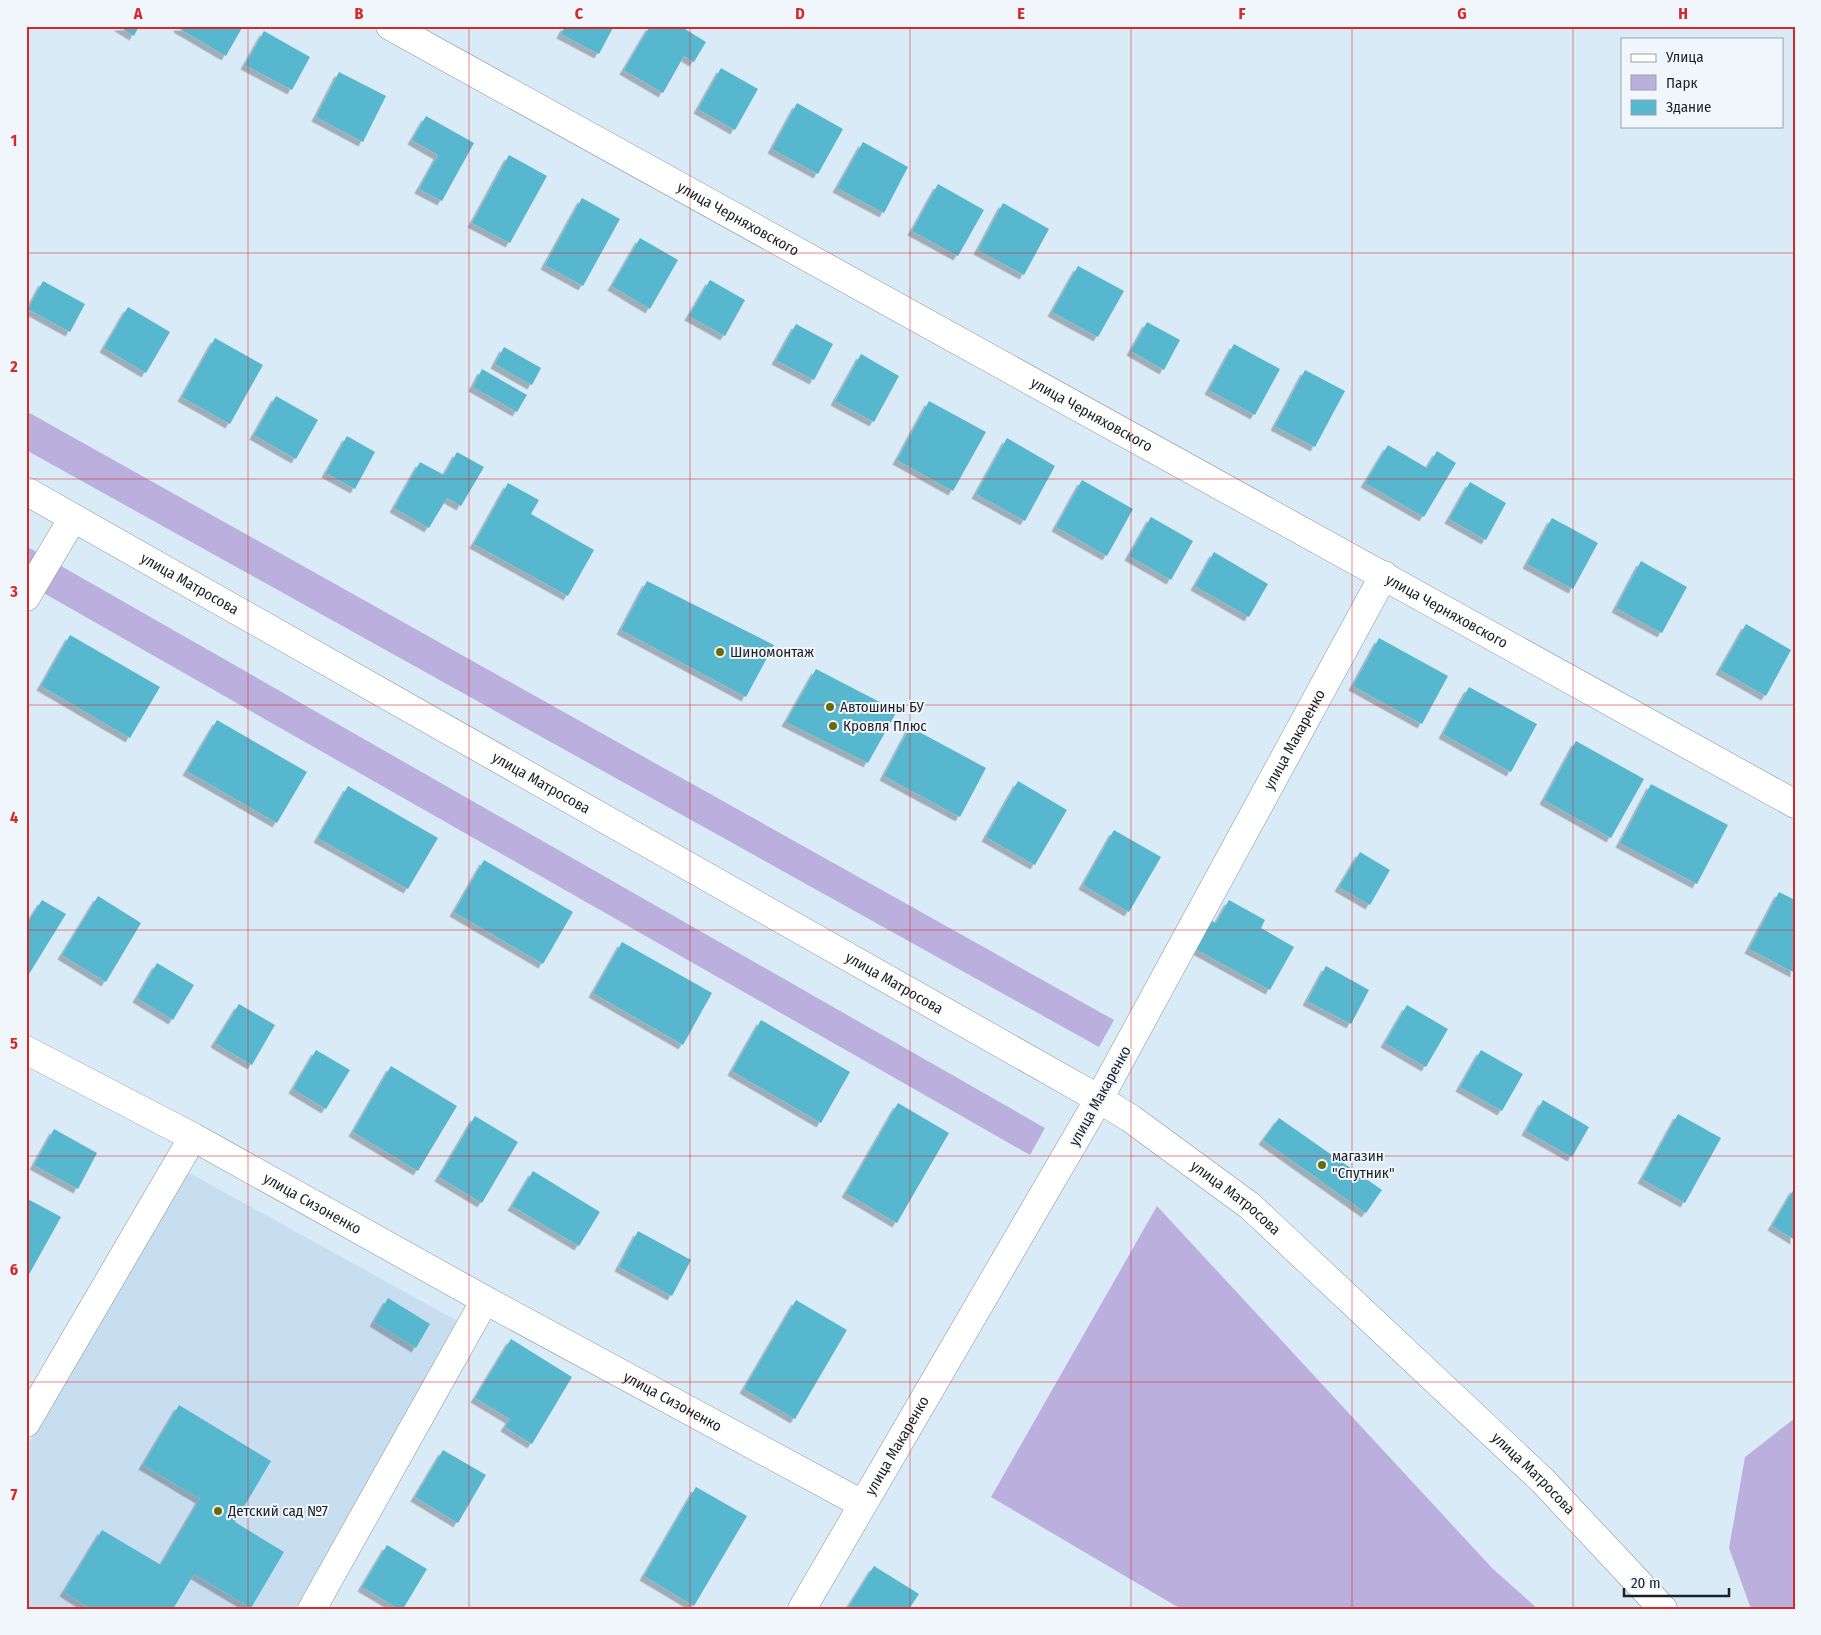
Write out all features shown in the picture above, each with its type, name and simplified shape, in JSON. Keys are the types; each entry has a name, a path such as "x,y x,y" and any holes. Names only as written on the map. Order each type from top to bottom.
{"street":[{"name":"улица Черняховского","path":"390,26 1795,804"},
{"name":"улица Матросова","path":"26,491 1130,1118 1250,1206 1543,1481 1663,1609"},
{"path":"26,597 73,518"},
{"name":"улица Макаренко","path":"802,1609 1099,1099 1384,575"},
{"name":"улица Сизоненко","path":"26,1050 193,1137 485,1300 862,1504"},
{"path":"26,1422 193,1137"},
{"path":"312,1609 485,1300"}],"shaded area":[{"path":"186,1171 461,1323 295,1609 26,1609 26,1448"}],"green space":[{"path":"26,411 1114,1020 1099,1047 26,450"},
{"path":"26,546 1045,1128 1030,1155 26,583"},
{"path":"1157,1206 1493,1569 1538,1609 1181,1609 991,1497"},
{"path":"1795,1418 1795,1609 1751,1609 1729,1548 1745,1457"}],"building":[{"path":"118,26 139,26 134,36"},
{"path":"179,26 243,26 226,56 178,28"},
{"path":"565,26 614,26 599,54 561,34"},
{"path":"650,26 680,26 706,42 694,62 684,56 663,93 624,70"},
{"path":"264,31 310,57 292,90 245,65"},
{"path":"721,68 758,89 735,130 698,109"},
{"path":"339,72 386,96 363,142 316,117"},
{"path":"797,103 843,129 818,174 772,149"},
{"path":"426,116 474,143 442,201 419,189 438,155 412,140"},
{"path":"863,142 908,167 884,213 837,188"},
{"path":"509,155 547,176 510,243 472,223"},
{"path":"938,184 984,210 958,256 912,231"},
{"path":"582,198 620,219 583,286 545,265"},
{"path":"1003,203 1049,229 1024,275 978,250"},
{"path":"640,238 678,260 650,309 612,286"},
{"path":"1078,266 1124,291 1098,337 1052,312"},
{"path":"710,280 745,300 725,336 689,316"},
{"path":"43,281 85,304 70,332 28,309"},
{"path":"128,307 170,332 146,373 104,348"},
{"path":"1147,322 1180,340 1164,370 1131,351"},
{"path":"796,324 833,344 814,380 776,360"},
{"path":"215,338 263,365 230,424 182,397"},
{"path":"1234,344 1280,369 1255,415 1209,390"},
{"path":"504,347 541,368 532,385 495,364"},
{"path":"861,354 899,376 874,422 835,401"},
{"path":"482,369 527,395 517,412 473,387"},
{"path":"1305,370 1345,391 1315,447 1275,426"},
{"path":"276,396 318,420 296,459 254,435"},
{"path":"929,401 986,432 953,491 897,460"},
{"path":"347,436 375,452 355,489 326,473"},
{"path":"1007,438 1055,466 1025,521 976,494"},
{"path":"1388,445 1427,468 1437,451 1456,463 1424,517 1365,483"},
{"path":"457,452 484,467 461,506 447,498 429,528 394,508 420,462 444,475"},
{"path":"1082,480 1133,509 1107,556 1056,527"},
{"path":"1470,482 1506,503 1486,540 1449,519"},
{"path":"508,483 539,500 531,514 594,550 568,596 474,544"},
{"path":"1151,517 1193,541 1171,580 1129,556"},
{"path":"1552,518 1598,543 1573,589 1527,564"},
{"path":"1214,552 1268,584 1249,617 1195,586"},
{"path":"1641,561 1687,587 1662,633 1616,608"},
{"path":"647,581 774,645 746,697 621,630"},
{"path":"1746,624 1791,650 1766,696 1720,670"},
{"path":"70,635 160,687 130,738 41,686"},
{"path":"1379,638 1448,676 1422,724 1353,686"},
{"path":"816,669 897,711 868,763 786,722"},
{"path":"1469,687 1537,724 1511,772 1443,734"},
{"path":"217,720 307,772 277,823 187,771"},
{"path":"910,727 986,768 960,817 884,776"},
{"path":"1576,741 1644,779 1611,838 1544,800"},
{"path":"1018,781 1067,810 1035,865 986,837"},
{"path":"1651,784 1728,825 1697,884 1620,843"},
{"path":"348,786 438,838 408,889 318,838"},
{"path":"1114,830 1161,857 1129,912 1083,885"},
{"path":"1360,852 1390,870 1370,905 1339,887"},
{"path":"484,860 573,912 543,964 454,912"},
{"path":"1779,892 1795,900 1795,973 1749,949"},
{"path":"98,896 141,923 106,982 62,955"},
{"path":"42,900 66,914 26,979 26,925"},
{"path":"1229,900 1265,920 1261,928 1294,947 1270,990 1190,946 1206,918 1216,923"},
{"path":"622,942 712,993 683,1045 593,993"},
{"path":"157,963 194,985 173,1020 137,998"},
{"path":"1326,966 1369,990 1351,1024 1307,1001"},
{"path":"239,1004 275,1025 252,1065 215,1043"},
{"path":"1407,1005 1448,1029 1426,1067 1385,1043"},
{"path":"761,1020 850,1072 821,1123 732,1071"},
{"path":"316,1050 350,1070 326,1109 293,1089"},
{"path":"1481,1050 1523,1074 1502,1111 1460,1087"},
{"path":"391,1066 457,1106 418,1171 353,1132"},
{"path":"1543,1100 1589,1127 1572,1157 1526,1131"},
{"path":"898,1103 949,1133 897,1223 846,1193"},
{"path":"1678,1114 1721,1138 1685,1203 1642,1179"},
{"path":"475,1116 518,1142 482,1203 439,1177"},
{"name":"магазин \"Спутник\"","path":"1279,1118 1382,1190 1366,1213 1263,1140"},
{"path":"54,1129 97,1153 78,1189 34,1165"},
{"path":"533,1171 600,1212 579,1246 512,1206"},
{"path":"1795,1187 1795,1240 1772,1226"},
{"path":"26,1198 61,1217 26,1280"},
{"path":"638,1231 691,1260 672,1296 619,1267"},
{"path":"388,1298 430,1324 416,1348 374,1322"},
{"path":"796,1300 847,1330 795,1419 744,1389"},
{"path":"511,1339 572,1377 532,1444 505,1427 510,1419 475,1398"},
{"name":"Детский сад №7","path":"179,1405 271,1461 235,1522 284,1552 251,1608 194,1574 173,1609 91,1609 64,1592 102,1530 161,1565 200,1499 143,1465"},
{"path":"443,1450 486,1475 458,1523 415,1497"},
{"path":"696,1487 747,1516 694,1606 644,1576"},
{"path":"387,1545 427,1569 403,1609 399,1609 362,1587"},
{"path":"874,1566 919,1594 909,1609 847,1609"}],"place":[{"name":"Шиномонтаж","path":"720,652"},
{"name":"Автошины БУ","path":"830,707"},
{"name":"Кровля Плюс","path":"833,726"},
{"name":"магазин \"Спутник\"","path":"1322,1165"},
{"name":"Детский сад №7","path":"218,1511"}]}
